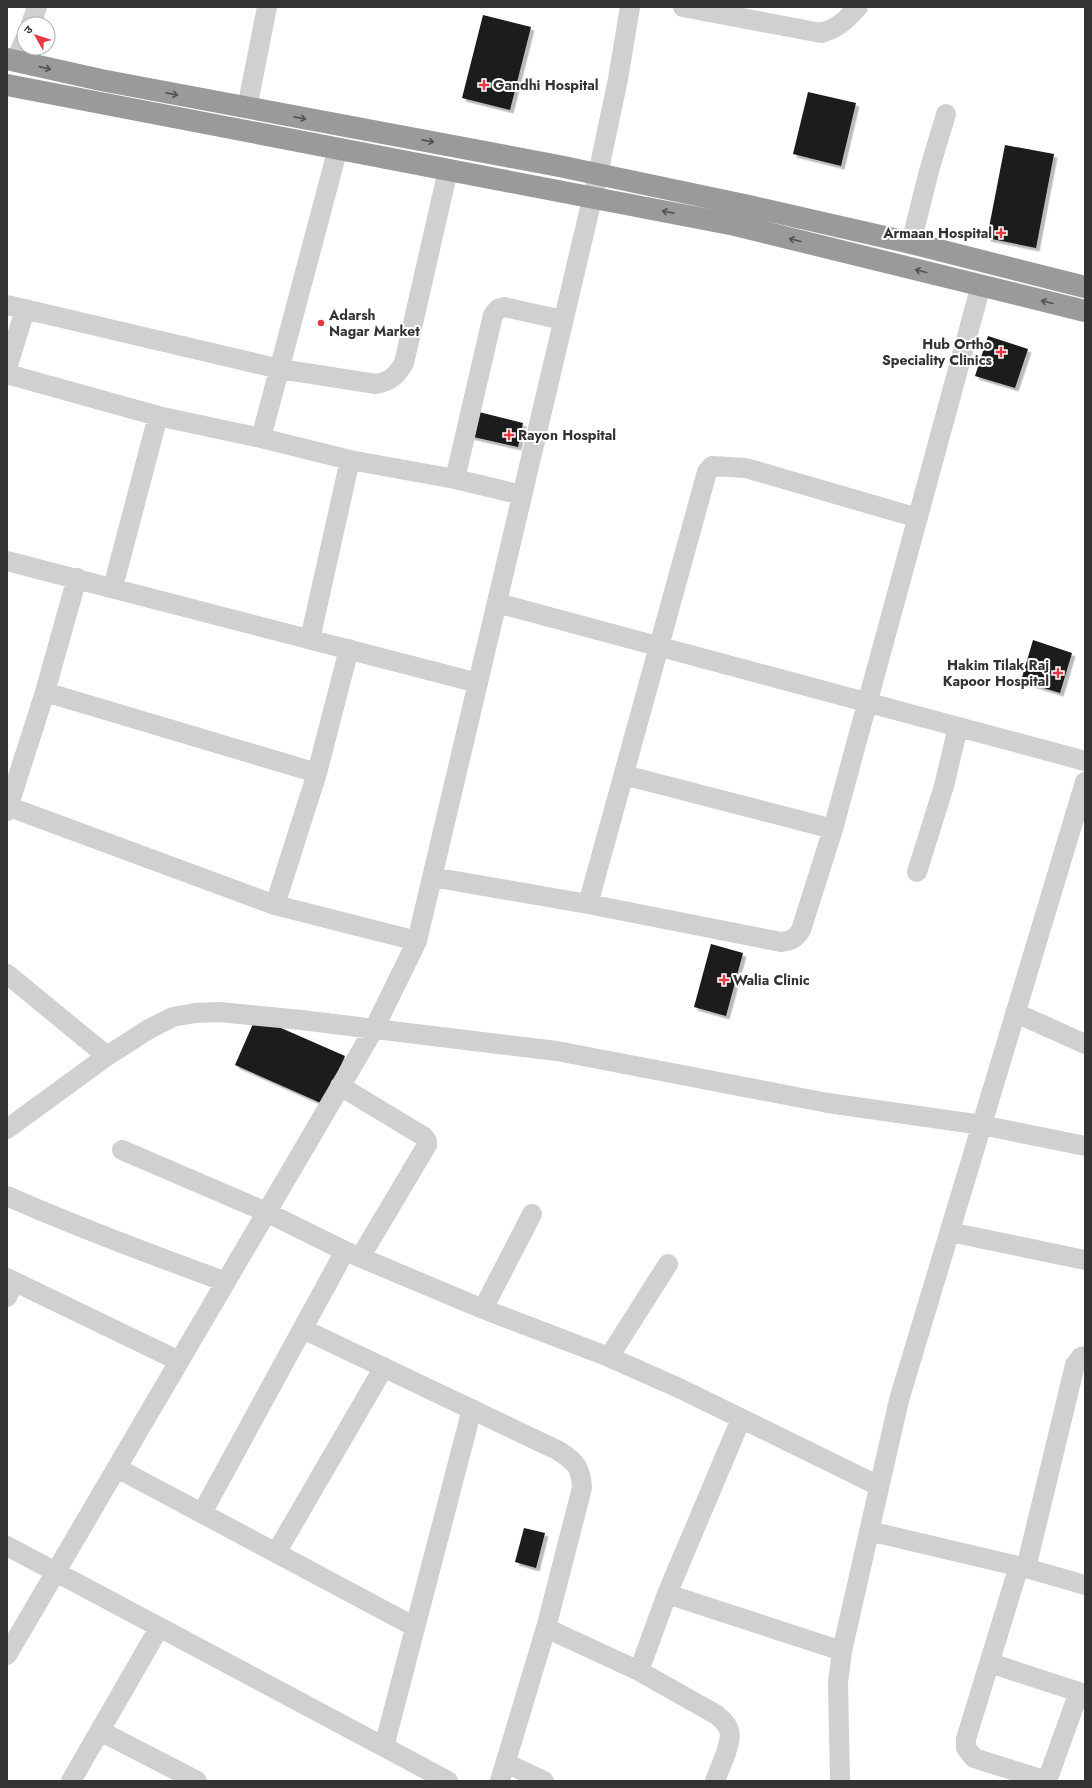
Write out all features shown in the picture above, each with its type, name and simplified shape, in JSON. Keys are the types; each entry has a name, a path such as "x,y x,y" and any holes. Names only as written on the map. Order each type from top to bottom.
{"highway":[{"path":"23,56 101,80 598,174 749,206 911,243 1085,287"},
{"path":"7,85 734,225 1085,311"}],"street":[{"path":"247,108 267,7"},
{"path":"7,1655 374,1029 417,941 598,174 618,79 630,7"},
{"path":"683,7 720,10 808,32 821,33 834,29 844,22 858,7"},
{"path":"911,243 929,171 946,114"},
{"path":"261,438 338,148"},
{"path":"7,368 16,308 280,369 376,384 388,382 396,375 404,363 448,170"},
{"path":"432,877 588,904 781,942 789,941 796,937 801,930 833,829 981,285"},
{"path":"455,480 493,315 498,309 504,307 563,320"},
{"path":"7,374 158,416 261,438 350,460 455,480 522,495"},
{"path":"113,587 158,416"},
{"path":"310,639 350,460"},
{"path":"588,904 703,481 707,472 712,466 746,468 918,518"},
{"path":"7,561 113,587 478,683"},
{"path":"77,578 45,692 8,808 275,905 417,941"},
{"path":"497,603 1085,761"},
{"path":"275,905 316,773 349,649"},
{"path":"45,692 316,773"},
{"path":"916,872 944,786 958,727"},
{"path":"624,775 833,829"},
{"path":"840,1781 838,1683 842,1651 899,1400 1085,782"},
{"path":"7,974 107,1056"},
{"path":"7,1129 107,1056 149,1029 173,1017 195,1013 219,1012 557,1051 828,1103 982,1125 1085,1146"},
{"path":"1016,1013 1085,1044"},
{"path":"202,1513 304,1329 427,1145 427,1141 423,1136 340,1086"},
{"path":"122,1150 266,1212 353,1254 482,1309 609,1357 681,1389 879,1486"},
{"path":"7,1196 98,1235 226,1282"},
{"path":"482,1309 532,1214"},
{"path":"950,1232 1085,1260"},
{"path":"609,1357 668,1264"},
{"path":"9,1286 179,1361"},
{"path":"304,1329 472,1408 559,1451 573,1460 582,1477 582,1488 546,1628 503,1772 544,1781"},
{"path":"990,1663 1082,1693 1047,1781 974,1758 966,1748 966,1740 990,1663 1022,1567 1075,1365 1081,1357 1085,1356"},
{"path":"276,1553 384,1367"},
{"path":"384,1747 472,1408"},
{"path":"639,1671 667,1594 741,1419"},
{"path":"117,1468 415,1627"},
{"path":"869,1530 1022,1567 1085,1585"},
{"path":"7,1546 448,1781"},
{"path":"667,1594 842,1651"},
{"path":"71,1781 159,1628"},
{"path":"546,1628 639,1671 717,1715 729,1730 730,1739 715,1781"},
{"path":"100,1731 197,1781"}],"building":[{"path":"483,15 531,27 510,110 462,98"},
{"path":"808,92 856,103 841,166 793,154"},
{"path":"1005,145 1054,154 1036,248 987,238"},
{"path":"988,336 1028,349 1015,388 975,376"},
{"path":"475,411 523,423 518,447 469,436"},
{"path":"1033,640 1072,653 1060,693 1021,681"},
{"path":"711,944 743,953 726,1016 694,1007"},
{"path":"256,1017 345,1056 323,1104 235,1065"},
{"path":"524,1528 545,1533 536,1568 515,1562"}],"place":[{"name":"Gandhi Hospital","path":"484,85"},
{"name":"Armaan Hospital","path":"1001,233"},
{"name":"Adarsh Nagar Market","path":"321,323"},
{"name":"Hub Ortho Speciality Clinics","path":"1001,352"},
{"name":"Rayon Hospital","path":"509,435"},
{"name":"Hakim Tilak Raj Kapoor Hospital","path":"1058,673"},
{"name":"Walia Clinic","path":"724,980"}]}
